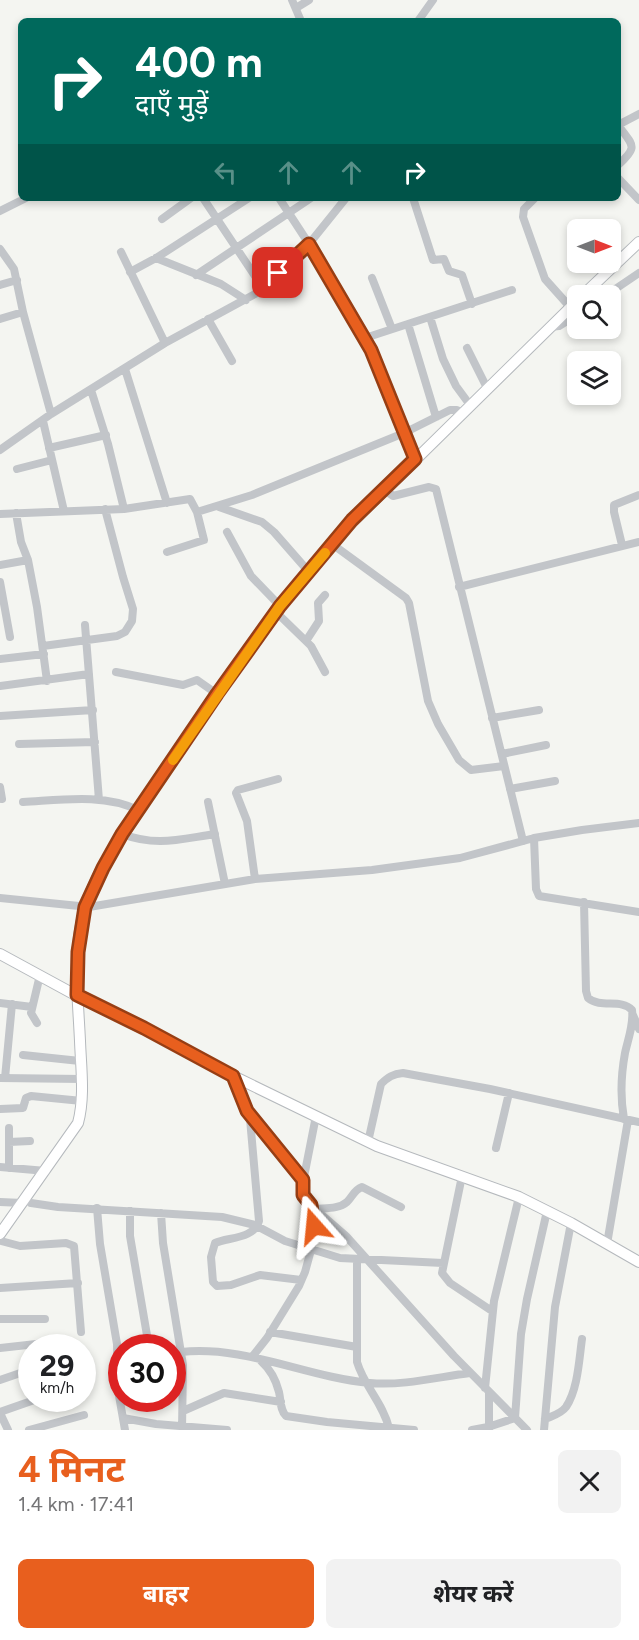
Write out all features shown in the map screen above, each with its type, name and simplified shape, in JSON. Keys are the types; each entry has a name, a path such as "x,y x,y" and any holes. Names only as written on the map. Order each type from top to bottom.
{"main road":[{"path":"594,285 639,242"},
{"path":"27,1203 78,1123 82,1101 79,997 87,907 110,854 122,834 278,609 352,520 486,388 567,313"},
{"path":"0,954 233,1076 368,1142 423,1164 519,1197 571,1223 639,1262"},
{"path":"0,1240 73,1141 86,1112 85,1050 79,997"}],"street":[{"path":"300,18 294,4 309,0"},
{"path":"420,18 433,0"},
{"path":"621,123 639,114"},
{"path":"621,129 633,149 632,153 621,162"},
{"path":"621,181 639,200"},
{"path":"0,211 20,201"},
{"path":"162,219 187,201"},
{"path":"206,201 263,288"},
{"path":"130,272 156,258 244,201"},
{"path":"281,201 365,338 415,459"},
{"path":"196,275 305,201"},
{"path":"0,450 51,414 165,343 246,300 263,288 309,244 341,201"},
{"path":"414,201 433,260 444,259 449,271 462,275 472,304"},
{"path":"532,201 524,209 523,217 545,279 567,300"},
{"path":"0,249 12,264 17,280 23,312 51,414"},
{"path":"121,252 165,343"},
{"path":"156,258 221,284 246,300"},
{"path":"621,285 639,273"},
{"path":"372,278 392,329"},
{"path":"0,285 17,280"},
{"path":"365,338 512,290"},
{"path":"0,319 23,312"},
{"path":"197,512 252,495 436,417 454,410 466,409 443,359 430,317"},
{"path":"208,319 232,361"},
{"path":"408,324 436,417"},
{"path":"467,348 486,388"},
{"path":"125,369 167,503"},
{"path":"91,390 106,435 124,509"},
{"path":"43,421 64,511"},
{"path":"50,448 106,435"},
{"path":"17,469 52,460"},
{"path":"383,489 393,496 429,487 436,489 523,841"},
{"path":"622,545 614,504 639,495"},
{"path":"0,514 124,509 190,500 197,512 204,540 167,552"},
{"path":"219,507 262,522 274,532 309,572"},
{"path":"0,659 125,632 133,615 132,604 105,510"},
{"path":"16,513 21,542 28,560 44,650 47,681"},
{"path":"227,532 251,576 315,651 325,672"},
{"path":"459,587 639,542"},
{"path":"332,544 406,598 409,603 428,701 438,724 459,760 471,770 504,766"},
{"path":"0,565 28,560"},
{"path":"0,582 10,637"},
{"path":"306,641 319,621 318,603 325,595"},
{"path":"85,625 99,800"},
{"path":"116,672 183,685 197,680 217,694"},
{"path":"0,686 89,674"},
{"path":"0,716 93,710"},
{"path":"492,718 538,710"},
{"path":"19,744 95,742"},
{"path":"502,754 546,745"},
{"path":"255,879 247,821 236,793 238,790 278,779"},
{"path":"510,789 555,781"},
{"path":"0,787 2,799"},
{"path":"23,802 99,800 130,806 138,810"},
{"path":"208,802 225,884"},
{"path":"0,898 87,907 255,879 398,867 474,855 534,838 639,823"},
{"path":"122,834 144,841 159,842 215,834"},
{"path":"534,838 537,893 543,897 639,912"},
{"path":"584,902 588,998 598,1003 626,1005 632,1010 639,1029"},
{"path":"37,1023 32,1017 32,1007 40,975"},
{"path":"0,1003 32,1007"},
{"path":"12,1004 3,1078 82,1079"},
{"path":"607,1244 626,1120 622,1108 622,1070 633,1015"},
{"path":"22,1055 80,1061"},
{"path":"368,1142 381,1084 395,1074 438,1078 639,1122"},
{"path":"233,1076 247,1111 253,1140 259,1211 257,1228"},
{"path":"496,1148 509,1094"},
{"path":"0,1109 23,1108 26,1098 31,1096 82,1101"},
{"path":"247,1111 303,1180"},
{"path":"316,1116 303,1180 303,1195 346,1236 471,1373 527,1430"},
{"path":"9,1128 4,1167 46,1171"},
{"path":"9,1142 30,1141"},
{"path":"462,1176 442,1273 445,1280 492,1311"},
{"path":"314,1207 342,1205 362,1187 401,1207"},
{"path":"515,1418 482,1429 492,1311 519,1197"},
{"path":"0,1202 222,1217 242,1221 285,1241 340,1258 443,1263"},
{"path":"255,1358 301,1280 311,1250 314,1207"},
{"path":"97,1208 100,1244 117,1344 118,1390 125,1430"},
{"path":"130,1211 130,1236 147,1334"},
{"path":"515,1418 526,1299 547,1211"},
{"path":"161,1213 161,1229 178,1334"},
{"path":"544,1430 555,1307 571,1223"},
{"path":"257,1228 243,1236 215,1244 211,1257 215,1285 231,1285 260,1275 301,1280"},
{"path":"0,1240 20,1246 71,1244 75,1251 81,1332"},
{"path":"357,1260 357,1362 366,1383 385,1414 389,1428"},
{"path":"0,1287 78,1283"},
{"path":"0,1319 45,1319"},
{"path":"270,1332 357,1347"},
{"path":"545,1419 555,1416 566,1406 576,1377 582,1339"},
{"path":"0,1348 18,1346"},
{"path":"186,1352 211,1350 366,1383 383,1384 471,1373"},
{"path":"255,1358 274,1376 283,1414 291,1418 414,1430"},
{"path":"0,1380 18,1374"},
{"path":"186,1410 224,1393 280,1402"},
{"path":"8,1430 0,1413 18,1406"},
{"path":"182,1428 183,1412"},
{"path":"29,1430 84,1415"},
{"path":"123,1418 182,1428 227,1430"}],"slow traffic":[{"path":"173,760 280,606 325,553"}],"route":[{"path":"278,273 309,244 371,350 415,459 352,520 280,606 122,834 85,907 78,952 77,995 233,1076 247,1111 303,1180 303,1195 311,1205 314,1226"}]}
